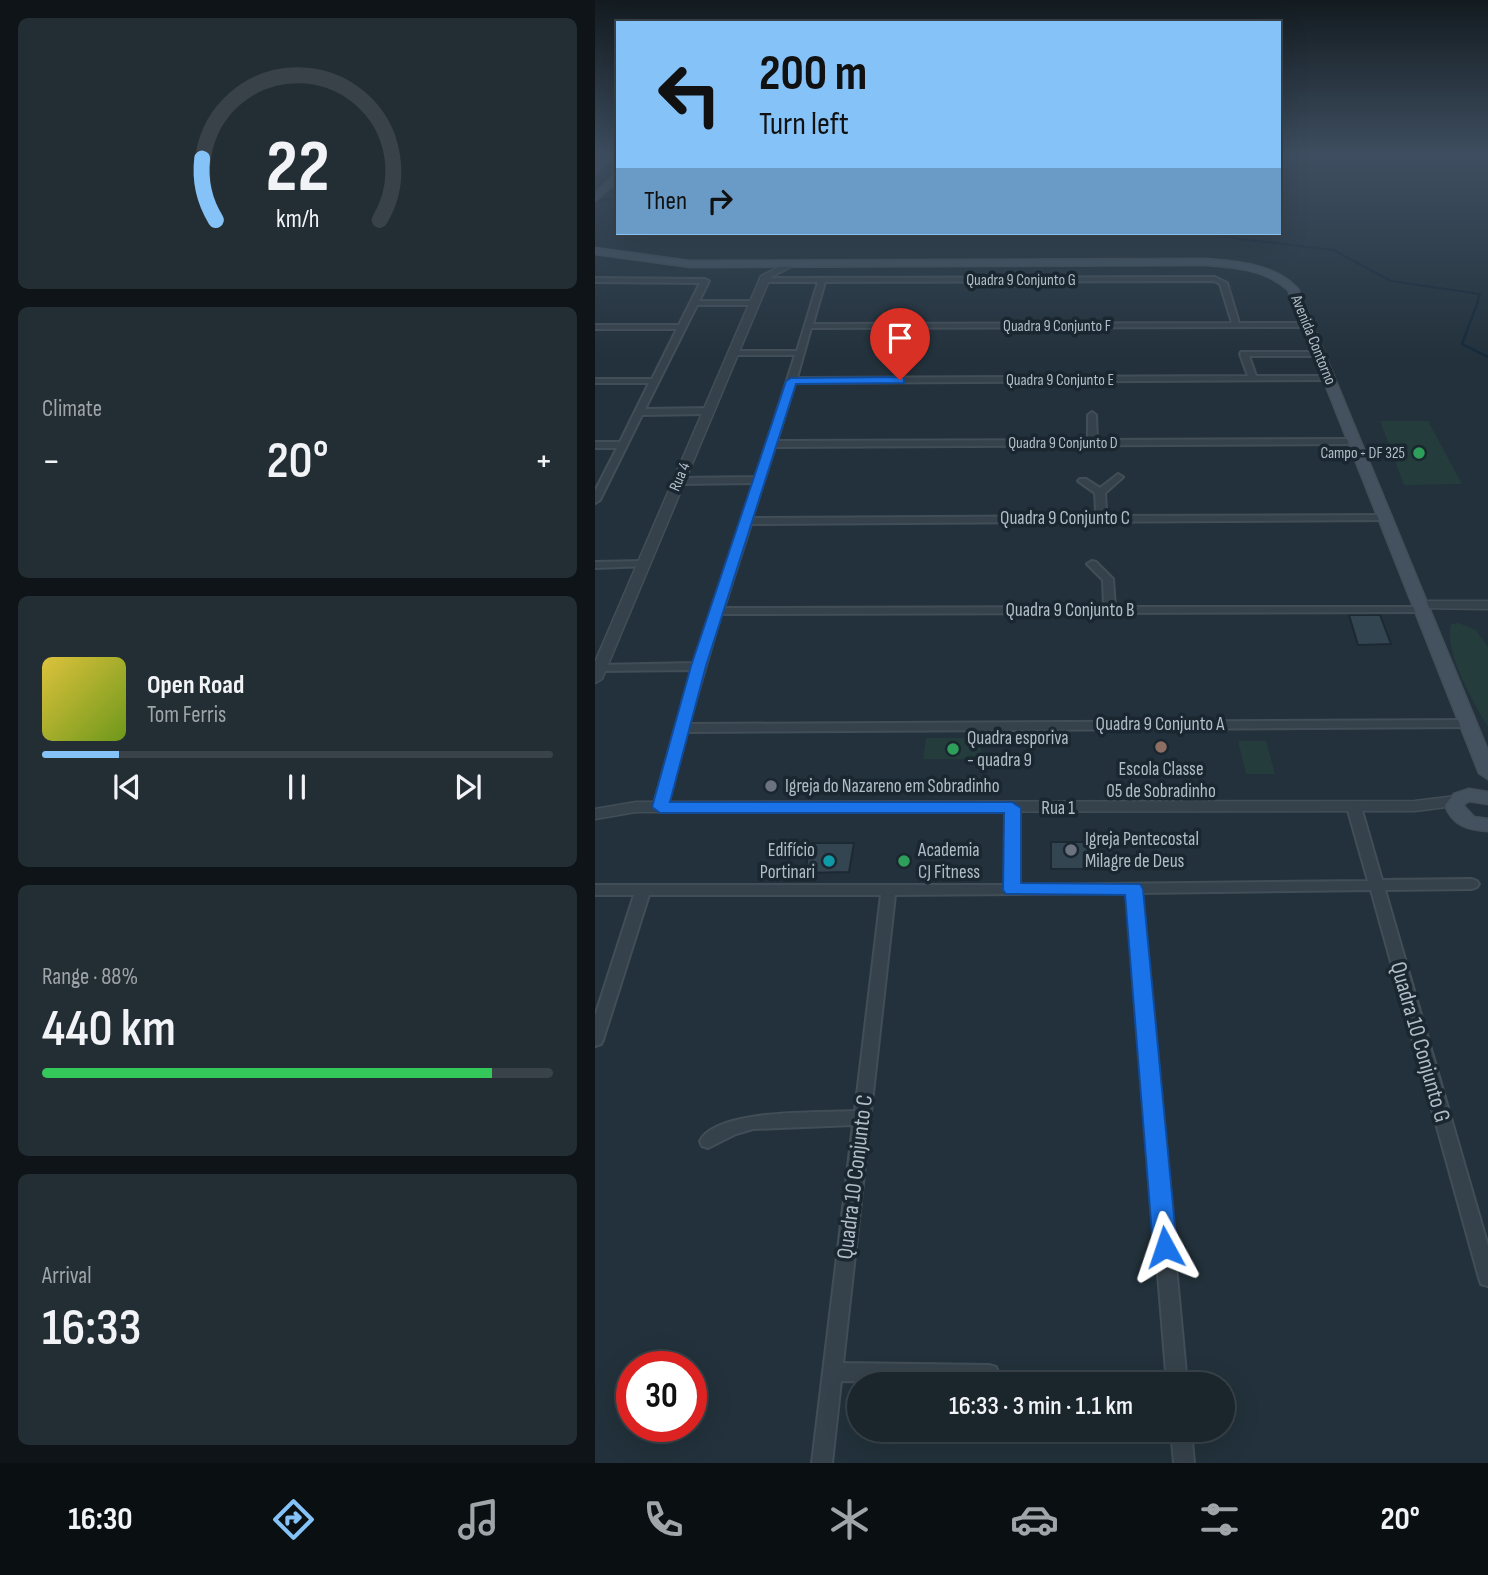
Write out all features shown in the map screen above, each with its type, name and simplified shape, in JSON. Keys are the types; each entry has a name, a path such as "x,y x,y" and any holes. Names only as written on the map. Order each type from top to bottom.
{"main road":[{"name":"Avenida Contorno","path":"595,251 660,262 1223,264 1264,272 1284,281 1293,289 1488,772 1472,810"},
{"path":"1472,810 1488,833"}],"street":[{"path":"660,807 699,666 823,281 765,278 743,263"},
{"path":"765,278 795,263"},
{"name":"Rua 4","path":"597,673 765,278"},
{"path":"595,280 705,281 595,500"},
{"name":"Quadra 9 Conjunto G","path":"823,281 1219,280 1223,283 1236,325"},
{"path":"693,303 754,303"},
{"name":"Quadra 9 Conjunto F","path":"808,326 1307,325"},
{"path":"595,327 682,327"},
{"path":"733,353 798,353"},
{"path":"1253,379 1244,354 1319,354"},
{"name":"Quadra 9 Conjunto E","path":"791,381 1329,379"},
{"path":"595,381 655,381"},
{"path":"640,412 708,411"},
{"path":"1092,415 1093,442"},
{"name":"Quadra 9 Conjunto D","path":"771,444 1355,442"},
{"path":"595,445 622,444"},
{"path":"1100,492 1118,477"},
{"path":"679,481 759,480"},
{"path":"1083,481 1100,492"},
{"path":"1097,518 1101,510 1100,492"},
{"name":"Quadra 9 Conjunto C","path":"745,521 1386,518"},
{"path":"595,565 643,564"},
{"path":"1092,564 1108,579 1110,610"},
{"path":"1423,608 1488,606"},
{"name":"Quadra 9 Conjunto B","path":"717,611 1423,608"},
{"path":"597,673 699,666"},
{"name":"Quadra 9 Conjunto A","path":"682,728 1470,724"},
{"path":"595,801 636,807"},
{"name":"Rua 1","path":"636,807 1415,806 1472,810"},
{"path":"595,814 636,807"},
{"name":"Quadra 10 Conjunto G","path":"1354,807 1488,1278"},
{"path":"1012,808 1012,890"},
{"path":"595,890 1012,890 1472,884"},
{"path":"1134,889 1176,1372"},
{"path":"595,1040 643,890"},
{"name":"Quadra 10 Conjunto C","path":"822,1463 889,890"},
{"path":"708,1142 731,1128 753,1122 862,1118"},
{"path":"833,1372 847,1372"},
{"path":"1182,1442 1184,1463"}],"green space":[{"name":"Campo - DF 325","path":"1380,421 1428,421 1462,484 1404,485"},
{"path":"1459,623 1476,630 1488,647 1488,727 1461,677 1451,648 1451,624"},
{"name":"Quadra esporiva - quadra 9","path":"926,738 981,738 981,759 923,759"},
{"path":"1238,741 1266,741 1275,774 1246,774"}],"building":[{"path":"1349,615 1380,615 1391,644 1358,645"},
{"name":"Igreja Pentecostal Milagre de Deus","path":"1051,842 1090,842 1092,869 1051,869"},
{"name":"Edifício Portinari","path":"854,843 849,872 805,873 810,844"}],"waterway":[{"path":"1208,235 1333,250 1391,281 1480,294 1477,302"},
{"path":"1478,301 1462,344 1488,357"}],"place":[{"name":"Campo - DF 325","path":"1419,453"},
{"name":"Escola Classe 05 de Sobradinho","path":"1161,747"},
{"name":"Quadra esporiva - quadra 9","path":"953,749"},
{"name":"Igreja do Nazareno em Sobradinho","path":"771,786"},
{"name":"Igreja Pentecostal Milagre de Deus","path":"1071,850"},
{"name":"Edifício Portinari","path":"829,861"},
{"name":"Academia CJ Fitness","path":"904,861"}],"route":[{"path":"900,380 791,381 730,564 660,807 1012,808 1012,890 1134,889 1165,1247"}]}
